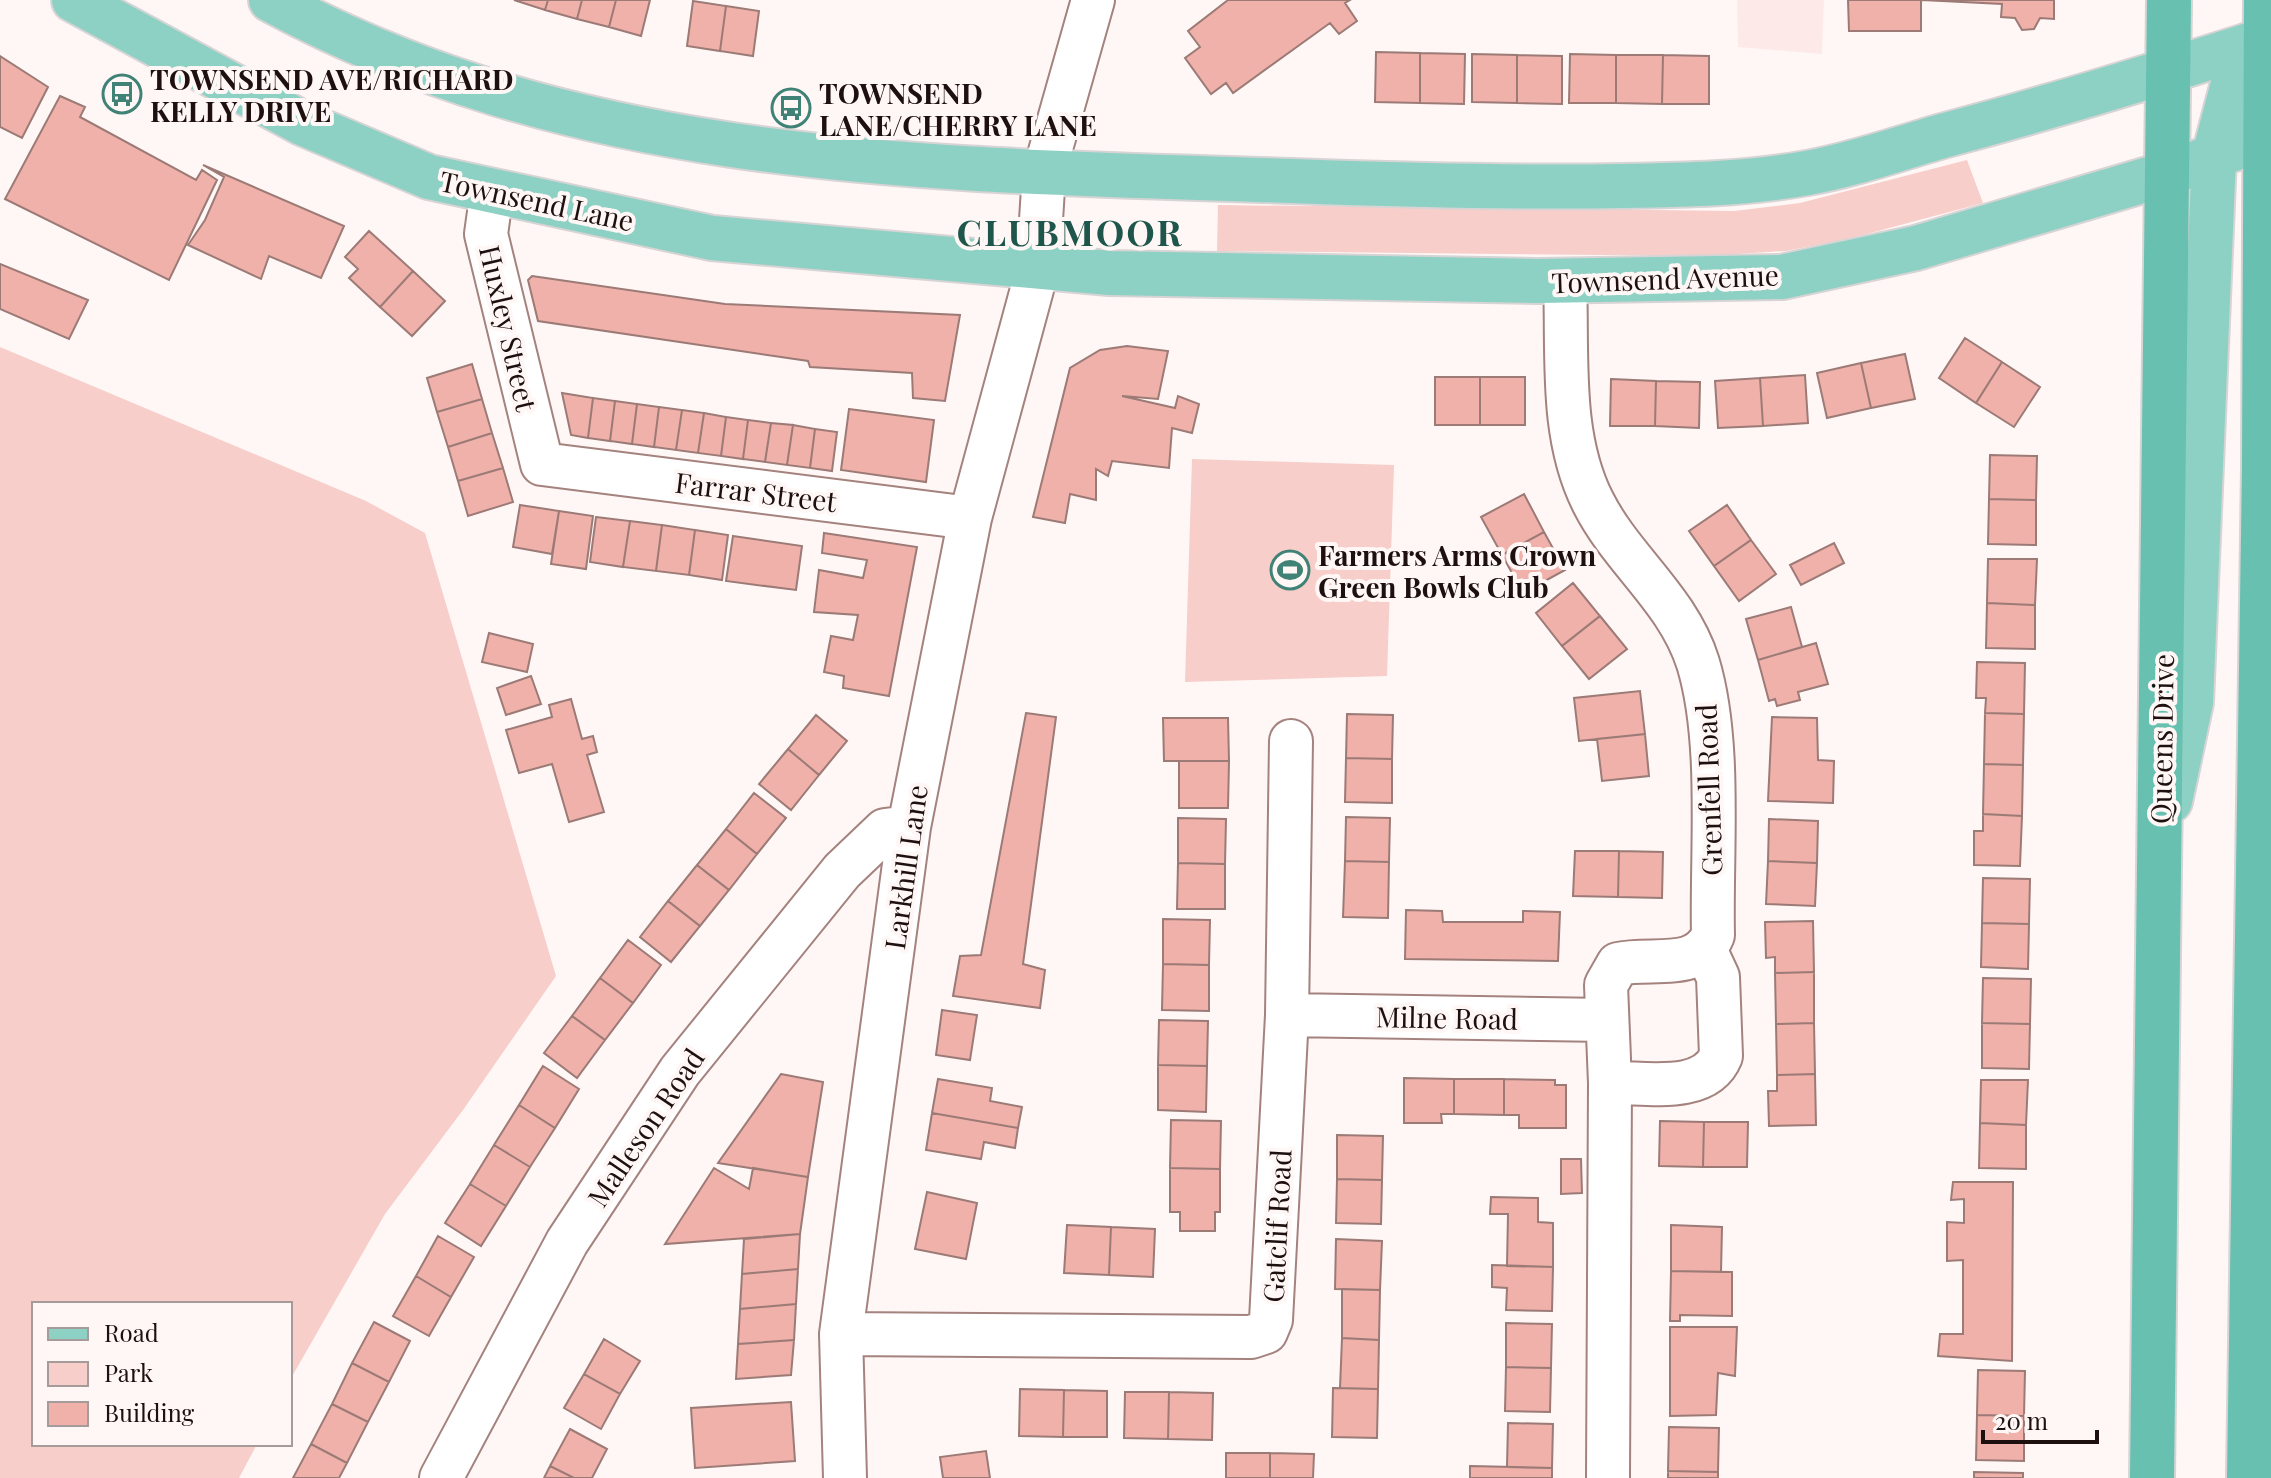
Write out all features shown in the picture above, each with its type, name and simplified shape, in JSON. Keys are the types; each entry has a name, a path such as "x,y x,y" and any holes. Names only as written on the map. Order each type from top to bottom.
{"highway":[{"name":"Queens Drive","path":"2152,1478 2169,0"},
{"path":"2249,1478 2267,468 2267,26"}],"main road":[{"name":"Townsend Lane","path":"74,0 302,123 429,177 712,238 1038,267"},
{"path":"271,0 318,26 429,70 541,109 670,135 847,161 1044,173 1484,189 1713,184 1808,173 2047,108 2168,70 2267,26"},
{"path":"2160,854 2191,702 2214,156 2235,76 2267,26"},
{"name":"Townsend Avenue","path":"1038,267 1110,273 1565,281 1782,277 1916,248 2169,173 2267,136"}],"street":[{"name":"Larkhill Lane","path":"845,1478 841,1334 909,827 970,518 1038,267 1044,173 1093,0"},
{"name":"Huxley Street","path":"492,191 486,234 542,464"},
{"name":"Grenfell Road","path":"1565,281 1570,417 1582,476 1593,502 1621,547 1664,597 1683,627 1706,698 1710,737 1713,935 1705,949"},
{"name":"Farrar Street","path":"542,464 970,518"},
{"name":"Gatclif Road","path":"841,1334 1251,1337 1266,1332 1271,1320 1287,1015 1291,741"},
{"name":"Malleson Road","path":"441,1478 567,1242 680,1071 842,871 885,830 909,827"},
{"path":"1608,1478 1610,1083 1606,985 1618,964 1633,960 1687,960 1705,949 1718,977 1721,1056 1717,1065 1696,1082 1610,1083"},
{"name":"Milne Road","path":"1287,1015 1607,1020"}],"shaded area":[{"path":"1737,0 1824,0 1822,54 1738,47"}],"green space":[{"path":"1967,160 1983,203 1848,239 1786,251 1705,256 1217,251 1218,205 1734,211 1800,203"},
{"path":"0,347 366,501 425,533 556,976 463,1110 385,1214 292,1377 292,1302 32,1302 32,1446 256,1446 239,1478 0,1478"},
{"name":"Farmers Arms Crown Green Bowls Club","path":"1192,459 1394,465 1387,676 1185,682"}],"building":[{"path":"514,0 548,0 545,10"},
{"path":"548,0 582,0 577,19 545,10"},
{"path":"582,0 616,0 609,27 577,19"},
{"path":"616,0 650,0 641,36 609,27"},
{"path":"1228,0 1350,0 1345,3 1357,21 1339,34 1330,23 1233,93 1226,83 1211,94 1185,58 1200,47 1188,31"},
{"path":"1848,0 1921,0 1921,31 1849,31"},
{"path":"1922,0 2054,0 2054,19 2040,18 2034,29 2022,30 2015,18 2001,17 2002,4"},
{"path":"693,1 726,6 720,51 687,46"},
{"path":"726,6 759,11 753,56 720,51"},
{"path":"1376,52 1420,53 1420,103 1375,102"},
{"path":"1420,53 1465,54 1464,104 1420,103"},
{"path":"1472,54 1517,55 1517,103 1472,102"},
{"path":"1570,54 1616,55 1616,103 1569,103"},
{"path":"1517,55 1562,56 1562,104 1517,103"},
{"path":"1616,55 1663,55 1662,104 1616,103"},
{"path":"1663,55 1709,56 1709,104 1662,104"},
{"path":"0,56 48,87 22,138 0,127"},
{"path":"60,96 85,107 80,117 196,180 202,170 217,180 169,280 5,199"},
{"path":"203,165 344,226 321,278 269,256 261,279 188,245 205,220 224,177"},
{"path":"369,231 413,271 380,307 349,278 358,269 345,257"},
{"path":"0,264 88,300 69,339 0,309"},
{"path":"413,271 445,301 412,336 380,307"},
{"path":"532,276 725,304 960,315 945,401 913,398 912,373 810,367 808,361 538,321 528,280"},
{"path":"1965,338 2002,362 1976,403 1939,378"},
{"path":"1127,346 1168,351 1158,399 1122,396 1175,408 1178,396 1199,404 1192,433 1172,428 1169,468 1112,461 1108,476 1096,469 1096,500 1070,494 1065,523 1033,517 1070,368 1100,350"},
{"path":"1905,354 1915,399 1871,408 1861,363"},
{"path":"2002,362 2040,387 2014,427 1976,403"},
{"path":"1861,363 1871,408 1827,418 1817,373"},
{"path":"472,364 482,399 437,412 427,378"},
{"path":"1805,375 1808,423 1763,426 1760,378"},
{"path":"1435,377 1480,377 1480,425 1435,425"},
{"path":"1480,377 1525,377 1525,425 1480,425"},
{"path":"1760,378 1763,426 1718,428 1715,381"},
{"path":"1611,379 1656,381 1655,426 1610,426"},
{"path":"1656,381 1700,382 1699,428 1655,426"},
{"path":"562,393 593,398 588,438 571,435"},
{"path":"593,398 615,401 610,441 588,438"},
{"path":"482,399 492,433 448,447 437,412"},
{"path":"615,401 637,404 632,444 610,441"},
{"path":"637,404 659,407 654,447 632,444"},
{"path":"659,407 682,410 676,450 654,447"},
{"path":"849,409 934,420 926,482 841,470"},
{"path":"682,410 704,413 698,453 676,450"},
{"path":"704,413 726,417 721,456 698,453"},
{"path":"726,417 748,420 743,459 721,456"},
{"path":"748,420 771,423 765,462 743,459"},
{"path":"771,423 793,425 787,465 765,462"},
{"path":"793,425 815,429 810,468 787,465"},
{"path":"815,429 837,432 832,471 810,468"},
{"path":"492,433 503,468 458,481 448,447"},
{"path":"1990,455 2037,456 2036,500 1989,499"},
{"path":"503,468 513,502 468,516 458,481"},
{"path":"1524,494 1544,532 1502,555 1481,517"},
{"path":"1989,499 2036,500 2036,545 1988,544"},
{"path":"520,505 559,511 552,554 513,547"},
{"path":"1727,505 1751,540 1714,566 1689,531"},
{"path":"559,511 593,516 586,569 551,564"},
{"path":"596,517 630,521 623,567 590,562"},
{"path":"630,521 662,525 656,571 623,567"},
{"path":"662,525 695,530 689,575 656,571"},
{"path":"695,530 728,535 722,580 689,575"},
{"path":"1544,532 1565,570 1523,593 1502,555"},
{"path":"824,533 917,547 889,696 843,688 844,676 824,672 831,636 853,640 858,615 814,612 819,570 863,578 867,560 822,553"},
{"path":"733,536 802,546 796,590 726,581"},
{"path":"1751,540 1776,574 1739,601 1714,566"},
{"path":"1834,543 1844,563 1801,585 1790,565"},
{"path":"1988,559 2037,559 2035,605 1987,603"},
{"path":"1573,583 1600,616 1562,646 1536,613"},
{"path":"1987,603 2035,605 2035,649 1986,648"},
{"path":"1791,607 1802,647 1758,660 1746,619"},
{"path":"1600,616 1627,649 1589,679 1562,646"},
{"path":"489,633 533,644 527,672 482,662"},
{"path":"1816,643 1828,684 1798,692 1800,700 1777,706 1775,699 1769,701 1758,660"},
{"path":"1977,662 2025,663 2024,714 1985,713 1986,698 1976,698"},
{"path":"531,676 541,704 506,715 497,688"},
{"path":"1640,691 1645,734 1579,741 1574,698"},
{"path":"571,699 582,739 593,736 597,752 587,755 604,812 569,822 552,764 519,773 506,730 552,717 549,705"},
{"path":"1026,713 1056,717 1023,964 1045,970 1040,1008 953,996 960,956 981,955"},
{"path":"1985,713 2024,714 2023,765 1984,764"},
{"path":"1347,714 1393,715 1392,759 1346,758"},
{"path":"816,715 847,741 819,775 788,749"},
{"path":"1772,717 1817,718 1818,760 1834,761 1833,803 1768,801"},
{"path":"1163,718 1228,718 1229,761 1164,761"},
{"path":"1645,734 1649,776 1602,781 1597,739"},
{"path":"788,749 819,775 791,810 759,784"},
{"path":"1346,758 1392,759 1392,803 1345,802"},
{"path":"1179,761 1229,761 1228,808 1179,808"},
{"path":"1984,764 2023,765 2022,816 1983,814"},
{"path":"754,793 786,818 757,854 726,829"},
{"path":"1983,814 2022,816 2020,866 1974,865 1974,831 1983,831"},
{"path":"1346,817 1390,818 1389,862 1345,861"},
{"path":"1178,818 1226,819 1225,864 1178,863"},
{"path":"1769,819 1818,821 1817,863 1768,861"},
{"path":"726,829 757,854 729,890 697,865"},
{"path":"1575,851 1619,851 1618,897 1573,896"},
{"path":"1619,851 1663,852 1662,898 1618,897"},
{"path":"1345,861 1389,862 1388,918 1343,917"},
{"path":"1768,861 1817,863 1815,906 1766,904"},
{"path":"1178,863 1225,864 1225,909 1177,909"},
{"path":"697,865 729,890 700,926 668,901"},
{"path":"1983,878 2030,879 2029,924 1982,923"},
{"path":"668,901 700,926 671,962 640,937"},
{"path":"1406,910 1442,911 1443,922 1523,922 1523,911 1560,912 1558,961 1405,959"},
{"path":"1163,919 1210,920 1209,965 1163,964"},
{"path":"1813,921 1814,972 1775,973 1775,957 1766,958 1765,922"},
{"path":"1982,923 2029,924 2028,969 1981,967"},
{"path":"628,940 661,965 633,1003 600,978"},
{"path":"1163,964 1209,965 1209,1011 1162,1010"},
{"path":"1814,972 1814,1023 1776,1024 1775,973"},
{"path":"600,978 633,1003 605,1040 572,1016"},
{"path":"1983,978 2031,979 2030,1024 1982,1023"},
{"path":"942,1010 977,1015 970,1060 936,1055"},
{"path":"572,1016 605,1040 577,1078 544,1053"},
{"path":"1159,1020 1208,1021 1207,1066 1158,1065"},
{"path":"1814,1023 1815,1074 1777,1075 1776,1024"},
{"path":"1982,1023 2030,1024 2029,1069 1982,1068"},
{"path":"1158,1065 1207,1066 1206,1112 1158,1110"},
{"path":"543,1066 579,1089 555,1128 519,1105"},
{"path":"781,1074 823,1082 808,1177 718,1163"},
{"path":"1815,1074 1816,1125 1769,1126 1768,1091 1777,1091 1777,1075"},
{"path":"1404,1078 1454,1079 1454,1114 1441,1114 1442,1123 1404,1123"},
{"path":"938,1079 992,1088 990,1101 1022,1107 1018,1128 932,1113"},
{"path":"1454,1079 1504,1079 1504,1115 1454,1114"},
{"path":"1504,1079 1555,1080 1555,1085 1566,1085 1566,1128 1519,1128 1519,1115 1504,1115"},
{"path":"1981,1080 2028,1080 2026,1125 1980,1123"},
{"path":"519,1105 555,1128 530,1167 494,1145"},
{"path":"932,1113 1018,1128 1015,1148 984,1142 981,1159 926,1150"},
{"path":"1171,1120 1221,1121 1220,1169 1170,1168"},
{"path":"1660,1121 1704,1122 1703,1167 1659,1166"},
{"path":"1704,1122 1748,1122 1747,1167 1703,1167"},
{"path":"1980,1123 2026,1125 2026,1169 1979,1168"},
{"path":"1337,1135 1383,1136 1382,1180 1337,1179"},
{"path":"494,1145 530,1167 506,1206 470,1184"},
{"path":"1561,1159 1581,1159 1582,1193 1561,1194"},
{"path":"714,1168 749,1189 753,1168 808,1177 800,1234 665,1244"},
{"path":"1170,1168 1220,1169 1220,1212 1215,1212 1215,1231 1180,1231 1180,1212 1170,1212"},
{"path":"1337,1179 1382,1180 1381,1224 1336,1223"},
{"path":"1953,1182 2013,1182 2012,1361 1938,1356 1940,1334 1963,1334 1963,1260 1947,1261 1947,1222 1964,1223 1964,1199 1951,1200"},
{"path":"470,1184 506,1206 481,1246 445,1223"},
{"path":"927,1192 977,1203 966,1259 915,1249"},
{"path":"1491,1197 1538,1198 1538,1222 1553,1223 1553,1267 1507,1266 1508,1214 1490,1214"},
{"path":"1067,1225 1111,1227 1109,1275 1064,1273"},
{"path":"1671,1225 1722,1227 1721,1272 1671,1271"},
{"path":"1111,1227 1155,1229 1153,1277 1109,1275"},
{"path":"800,1234 798,1269 742,1274 744,1239"},
{"path":"438,1236 474,1257 451,1297 416,1276"},
{"path":"1336,1239 1382,1241 1380,1290 1335,1289"},
{"path":"1492,1265 1553,1267 1552,1311 1506,1310 1507,1288 1492,1287"},
{"path":"798,1269 796,1304 740,1309 742,1274"},
{"path":"1671,1271 1732,1272 1732,1316 1680,1315 1680,1321 1670,1321"},
{"path":"416,1276 451,1297 429,1336 393,1316"},
{"path":"1342,1289 1380,1290 1379,1340 1342,1338"},
{"path":"796,1304 794,1340 738,1344 740,1309"},
{"path":"374,1322 410,1341 389,1382 352,1363"},
{"path":"1506,1323 1552,1324 1551,1368 1506,1367"},
{"path":"1670,1327 1737,1327 1735,1376 1718,1373 1716,1415 1670,1416"},
{"path":"1342,1338 1379,1340 1378,1389 1340,1388"},
{"path":"604,1339 640,1361 620,1394 584,1374"},
{"path":"794,1340 791,1375 736,1379 738,1344"},
{"path":"352,1363 389,1382 368,1422 332,1404"},
{"path":"1506,1367 1551,1368 1550,1412 1505,1411"},
{"path":"1978,1370 2025,1371 2024,1416 1977,1415"},
{"path":"584,1374 620,1394 601,1429 564,1408"},
{"path":"1333,1388 1378,1389 1377,1438 1332,1437"},
{"path":"1020,1389 1064,1390 1063,1437 1019,1436"},
{"path":"1064,1390 1107,1391 1107,1437 1063,1437"},
{"path":"1125,1392 1169,1392 1168,1439 1124,1438"},
{"path":"1169,1392 1213,1393 1212,1440 1168,1439"},
{"path":"791,1402 795,1461 695,1468 691,1408"},
{"path":"332,1404 368,1422 347,1463 311,1444"},
{"path":"1977,1415 2024,1416 2024,1461 1976,1460"},
{"path":"1508,1423 1553,1424 1552,1468 1507,1467"},
{"path":"1669,1427 1719,1428 1718,1472 1668,1471"},
{"path":"570,1429 607,1449 592,1478 574,1478 550,1466"},
{"path":"311,1444 347,1463 339,1478 293,1478"},
{"path":"986,1451 990,1478 943,1478 940,1457"},
{"path":"1226,1453 1270,1453 1270,1478 1226,1478"},
{"path":"1270,1453 1314,1454 1313,1478 1270,1478"},
{"path":"550,1466 574,1478 544,1478"},
{"path":"1470,1466 1552,1468 1552,1478 1470,1478"},
{"path":"1668,1471 1718,1472 1718,1478 1668,1478"},
{"path":"1974,1472 2023,1473 2023,1478 1974,1478"}],"place":[{"name":"TOWNSEND AVE/RICHARD KELLY DRIVE","path":"122,94"},
{"name":"TOWNSEND LANE/CHERRY LANE","path":"791,108"},
{"name":"Farmers Arms Crown Green Bowls Club","path":"1290,570"}],"district":[{"name":"CLUBMOOR","path":"1070,231"}]}
